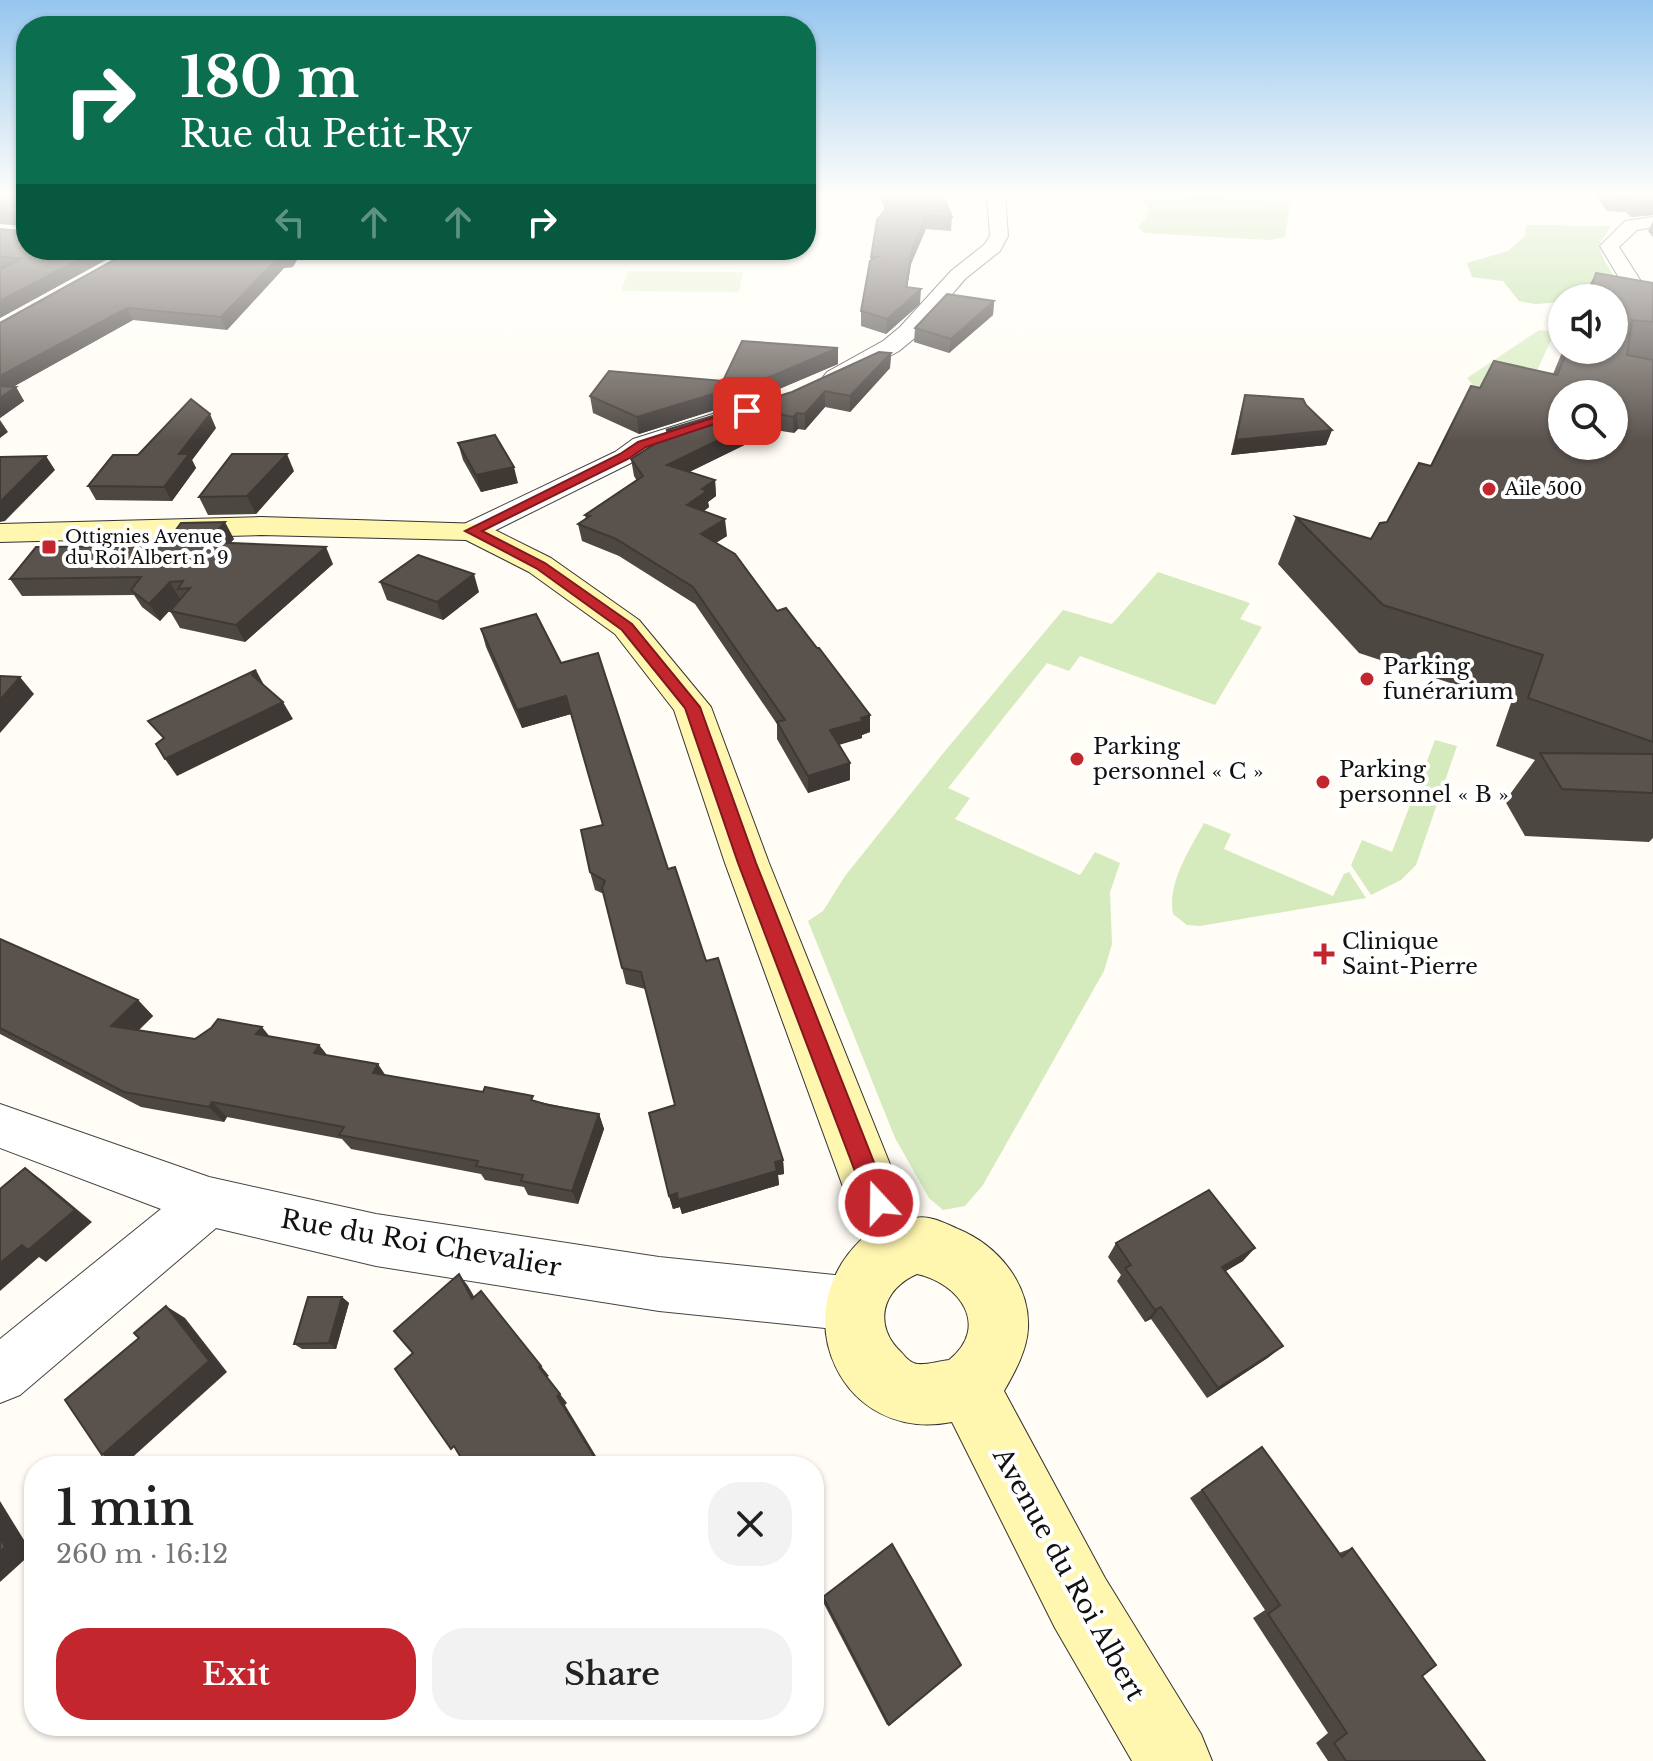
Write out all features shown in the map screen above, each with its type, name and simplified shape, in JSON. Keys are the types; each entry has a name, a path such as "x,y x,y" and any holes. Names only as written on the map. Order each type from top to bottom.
{"main road":[{"path":"0,533 261,526 472,531 540,565 627,627 692,707 747,863 895,1249"},
{"path":"917,1245 948,1252 976,1270 989,1290 996,1312 997,1335 991,1357 978,1376 967,1385 935,1397 909,1395 885,1382 867,1364 855,1339 856,1289 865,1274 895,1249 917,1245"},
{"name":"Avenue du Roi Albert","path":"967,1385 1080,1603 1174,1761"}],"street":[{"path":"818,385 891,346 920,322 956,277"},
{"path":"1628,277 1652,315"},
{"path":"472,531 624,457 642,444 747,411"},
{"name":"Rue du Roi Chevalier","path":"0,1126 209,1202 376,1240 659,1284 854,1304"},
{"path":"0,1375 209,1202"}],"green space":[{"path":"626,277 742,277 739,292 621,291"},
{"path":"1473,277 1614,277 1618,284 1548,284 1548,303 1519,301 1503,281"},
{"path":"1539,330 1548,331 1548,347 1523,400 1477,390 1467,378"},
{"path":"1158,572 1250,603 1240,619 1262,627 1215,705 1080,656 1069,671 1047,663 948,788 970,798 955,819 1080,875 1095,852 1120,863 1110,892 1112,944 1104,971 983,1185 965,1206 943,1210 929,1198 895,1138 808,921 823,911 845,876 1063,610 1112,624"},
{"path":"1435,740 1457,746 1416,865 1401,880 1371,895 1351,865 1362,840 1392,852"},
{"path":"1204,823 1231,834 1224,849 1333,896 1344,874 1349,872 1366,898 1200,926 1187,925 1173,914 1173,890"}],"building":[{"path":"0,277 45,277 0,301"},
{"path":"83,277 260,277 221,317 127,308 0,376 0,323"},
{"path":"867,277 908,277 906,287 921,289 887,319 861,311"},
{"path":"1595,277 1620,277 1653,283 1653,322 1632,320 1628,348 1628,284 1592,284"},
{"path":"947,294 994,301 951,339 915,328"},
{"path":"742,341 838,348 772,376 637,417 590,396 609,371 723,381"},
{"path":"879,352 891,353 850,396 825,391 805,414 797,413 793,417 774,413 667,465 715,480 702,489 707,491 687,505 725,519 701,534 735,554 777,611 786,608 870,715 861,718 863,721 830,730 850,763 808,776 777,722 785,720 693,587 616,539 578,524 590,516 585,515 643,476 631,459 675,431 666,430 792,392"},
{"path":"1628,355 1653,360 1653,742 1528,698 1543,655 1383,605 1296,517 1371,539 1380,523 1387,522 1419,463 1431,466 1471,386 1480,388 1494,361 1557,375 1562,364 1628,364"},
{"path":"0,386 16,387 0,398"},
{"path":"1245,395 1303,399 1332,430 1236,440"},
{"path":"191,399 210,414 179,454 189,454 164,487 88,486 113,455 138,455"},
{"path":"495,435 514,467 476,475 458,443"},
{"path":"232,454 287,454 247,496 199,497"},
{"path":"46,456 0,502 0,457"},
{"path":"225,522 207,542 326,547 236,625 170,611 190,588 178,589 183,581 170,582 149,604 131,590 141,577 10,579 36,547 164,546 181,523"},
{"path":"418,555 474,574 437,602 380,582"},
{"path":"536,614 561,663 598,653 668,869 675,867 706,961 718,958 783,1160 775,1162 777,1171 678,1200 677,1193 669,1196 649,1113 675,1105 641,972 622,968 602,888 605,881 590,872 581,830 603,825 566,696 517,710 481,629"},
{"path":"256,670 252,675 283,702 165,759 156,744 164,738 148,721"},
{"path":"0,676 20,677 0,700"},
{"path":"1540,753 1653,754 1653,793 1562,789"},
{"path":"0,939 138,1000 111,1026 195,1039 218,1019 262,1027 256,1034 319,1045 314,1053 378,1064 373,1073 483,1092 485,1087 533,1096 531,1100 548,1105 599,1114 572,1191 521,1181 523,1175 476,1166 478,1161 339,1135 344,1127 212,1102 209,1107 124,1092 0,1028"},
{"path":"25,1168 75,1210 28,1250 22,1245 0,1263 0,1189"},
{"path":"1209,1190 1255,1248 1222,1267 1283,1346 1218,1388 1161,1307 1155,1310 1125,1268 1131,1265 1116,1243"},
{"path":"459,1274 472,1299 481,1291 541,1366 594,1456 460,1456 454,1446 451,1449 395,1369 413,1353 394,1331"},
{"path":"308,1297 342,1297 329,1343 294,1344"},
{"path":"166,1306 209,1361 102,1455 65,1400 139,1338 134,1333"},
{"path":"1262,1447 1342,1557 1352,1548 1436,1665 1422,1676 1485,1761 1346,1761 1334,1743 1347,1733 1268,1614 1280,1605 1202,1490"},
{"path":"892,1544 961,1665 889,1725 824,1596"}],"place":[{"name":"Aile 500","path":"1489,489"},
{"name":"Ottignies Avenue du Roi Albert n° 9","path":"49,547"},
{"name":"Parking funérarium","path":"1367,679"},
{"name":"Parking personnel « C »","path":"1077,759"},
{"name":"Parking personnel « B »","path":"1323,782"},
{"name":"Clinique Saint-Pierre","path":"1324,954"}],"route":[{"path":"747,411 642,444 624,457 472,531 540,565 627,627 692,707 747,863 879,1203"}]}
